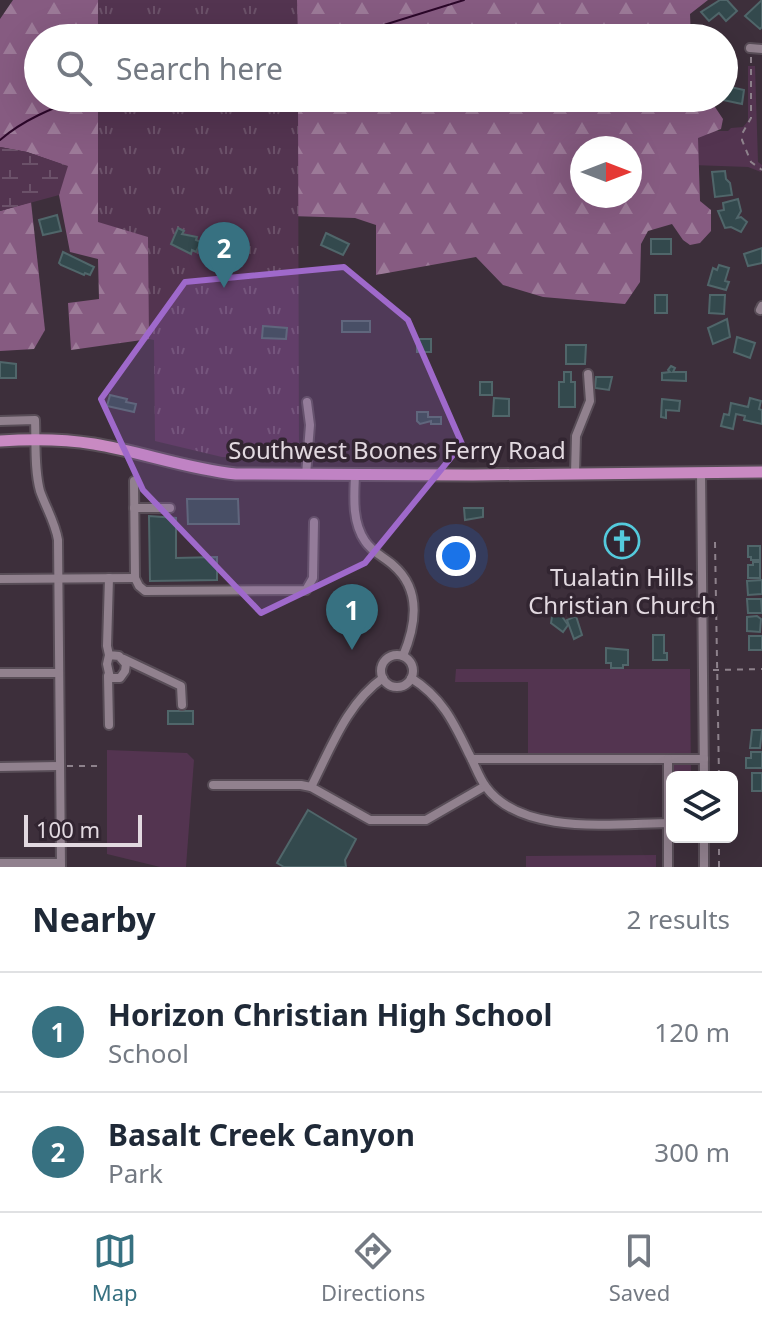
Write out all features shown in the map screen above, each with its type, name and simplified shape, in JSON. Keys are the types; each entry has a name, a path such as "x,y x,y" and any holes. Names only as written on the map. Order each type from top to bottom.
{"main road":[{"name":"Southwest Boones Ferry Road","path":"0,441 36,439 95,444 220,472 306,475 762,472"}],"street":[{"path":"750,48 762,49"},
{"path":"575,474 576,436 590,401 588,374"},
{"path":"306,475 310,425 307,402"},
{"path":"0,421 35,420 40,491 58,540 61,865 0,863"},
{"path":"701,472 704,771"},
{"path":"355,475 355,515 359,530 366,544 401,574 413,598 413,629 403,656"},
{"path":"134,481 135,578 145,591 302,591 309,588 313,578 314,522"},
{"path":"134,508 170,508"},
{"path":"109,578 106,621 109,725"},
{"path":"0,579 135,578"},
{"path":"109,655 114,654 181,686 182,705"},
{"path":"383,678 382,667 388,658 403,656"},
{"path":"383,678 395,686 404,685 411,678 413,668 403,656"},
{"path":"108,675 115,679 123,676 124,659"},
{"path":"0,673 59,673"},
{"path":"311,787 353,707 369,688 383,678"},
{"path":"411,678 442,703 485,786 521,815 543,821 666,823"},
{"path":"472,759 704,759"},
{"path":"668,759 668,771"},
{"path":"0,767 59,766"},
{"path":"213,785 311,787 364,818 384,820 431,818 485,786"},
{"path":"668,867 669,843"},
{"path":"704,843 704,867"}],"path":[{"path":"750,48 751,118 742,140 751,162 762,170"},
{"path":"715,542 719,771"},
{"path":"703,670 762,669"},
{"path":"59,766 102,766"},
{"path":"719,843 719,867"}],"highlighted area":[{"path":"344,267 408,320 462,444 365,563 261,613 143,490 101,399 185,282"}],"green space":[{"path":"13,0 708,0 690,14 690,24 24,24 24,112 718,112 723,119 721,129 698,138 700,201 711,210 711,231 700,243 690,245 672,224 648,231 641,244 640,282 625,304 543,297 503,285 476,257 376,275 376,225 355,218 290,216 154,291 154,339 71,350 68,303 99,299 98,259 70,252 59,195 64,165 27,152 0,147 0,19"},
{"path":"98,0 297,0 298,24 98,24"},
{"path":"748,66 755,66 758,162 762,165 761,172 748,167 692,165 692,131 728,131 743,127 748,121"},
{"path":"98,112 298,112 299,460 222,457 155,441 154,340 149,339 148,237 98,222"},
{"path":"0,147 27,152 68,166 59,195 0,211"},
{"path":"31,202 45,330 34,349 0,351 0,211"},
{"path":"456,669 690,669 691,771 672,771 672,755 528,754 528,682 455,682"},
{"path":"107,750 187,753 194,760 186,867 160,867 107,854"},
{"path":"656,855 656,867 526,867 526,856"}],"building":[{"path":"720,0 727,0 737,11 726,21 719,13 709,21 701,12"},
{"path":"762,0 762,27 760,29 745,16"},
{"path":"738,89 744,90 742,104 738,103"},
{"path":"725,171 732,195 715,197 712,172"},
{"path":"738,199 741,211 737,218 741,217 747,222 741,232 731,227 725,228 718,211 724,210 723,203"},
{"path":"57,215 61,231 43,235 39,220"},
{"path":"178,228 184,231 182,234 197,237 196,240 201,242 196,252 192,250 191,254 171,244"},
{"path":"326,233 349,244 343,255 321,245"},
{"path":"651,239 671,239 671,254 651,254"},
{"path":"762,248 762,263 748,266 744,254"},
{"path":"63,252 94,267 90,275 61,265"},
{"path":"719,265 729,268 726,290 708,285 713,268 717,270"},
{"path":"655,295 667,295 667,313 655,313"},
{"path":"710,295 725,295 724,314 709,313"},
{"path":"727,319 730,337 713,344 708,328"},
{"path":"342,321 370,321 370,332 342,332"},
{"path":"263,326 287,328 286,339 262,338"},
{"path":"737,337 755,343 750,358 734,352"},
{"path":"417,339 431,339 431,352 417,352"},
{"path":"566,345 586,345 585,364 566,364"},
{"path":"0,362 16,364 16,378 0,378"},
{"path":"671,366 675,368 673,372 686,372 686,381 662,380 662,373 670,372"},
{"path":"564,372 571,372 571,382 575,382 575,407 559,407 559,382 564,382"},
{"path":"596,377 612,377 609,390 595,388"},
{"path":"480,382 492,382 492,395 480,395"},
{"path":"110,395 136,404 134,412 107,406"},
{"path":"494,398 509,399 509,416 493,416"},
{"path":"750,398 761,401 762,424 744,420 745,416 736,414 733,429 721,426 724,414 729,415 731,403 748,407"},
{"path":"662,399 680,401 679,411 666,410 666,418 661,417"},
{"path":"417,412 428,412 428,417 441,417 441,424 431,424 431,421 420,424"},
{"path":"187,499 238,499 239,524 188,524"},
{"path":"464,508 483,508 483,517 465,520"},
{"path":"149,516 176,518 176,558 217,557 217,580 150,581"},
{"name":"Tualatin Hills Christian Church","path":"614,527 629,527 629,556 614,556"},
{"path":"748,546 760,546 760,560 748,557"},
{"path":"753,562 760,562 760,578 748,578 748,565 753,565"},
{"path":"762,580 762,594 748,595 747,581"},
{"path":"747,599 761,599 762,613 748,613"},
{"path":"554,604 562,606 561,615 568,625 563,632 551,623"},
{"path":"576,616 582,635 574,639 567,620"},
{"path":"757,616 761,619 760,632 747,631 747,617"},
{"path":"653,635 664,635 667,660 653,660"},
{"path":"749,636 762,636 762,650 749,650"},
{"path":"606,648 628,650 628,665 611,668 611,663 606,663"},
{"path":"168,711 193,711 193,724 168,724"},
{"path":"752,730 762,730 760,748 750,748"},
{"path":"751,752 762,752 762,768 746,768 746,758 751,758"},
{"path":"752,773 762,773 762,791 752,791"},
{"path":"308,810 356,839 345,860 346,867 284,867 277,863"}],"waterway":[{"path":"387,24 464,0"},
{"path":"0,140 45,112"}],"place":[{"name":"Basalt Creek Canyon","path":"224,288"},
{"name":"Tualatin Hills Christian Church","path":"622,541"},
{"name":"Horizon Christian High School","path":"352,650"}]}
